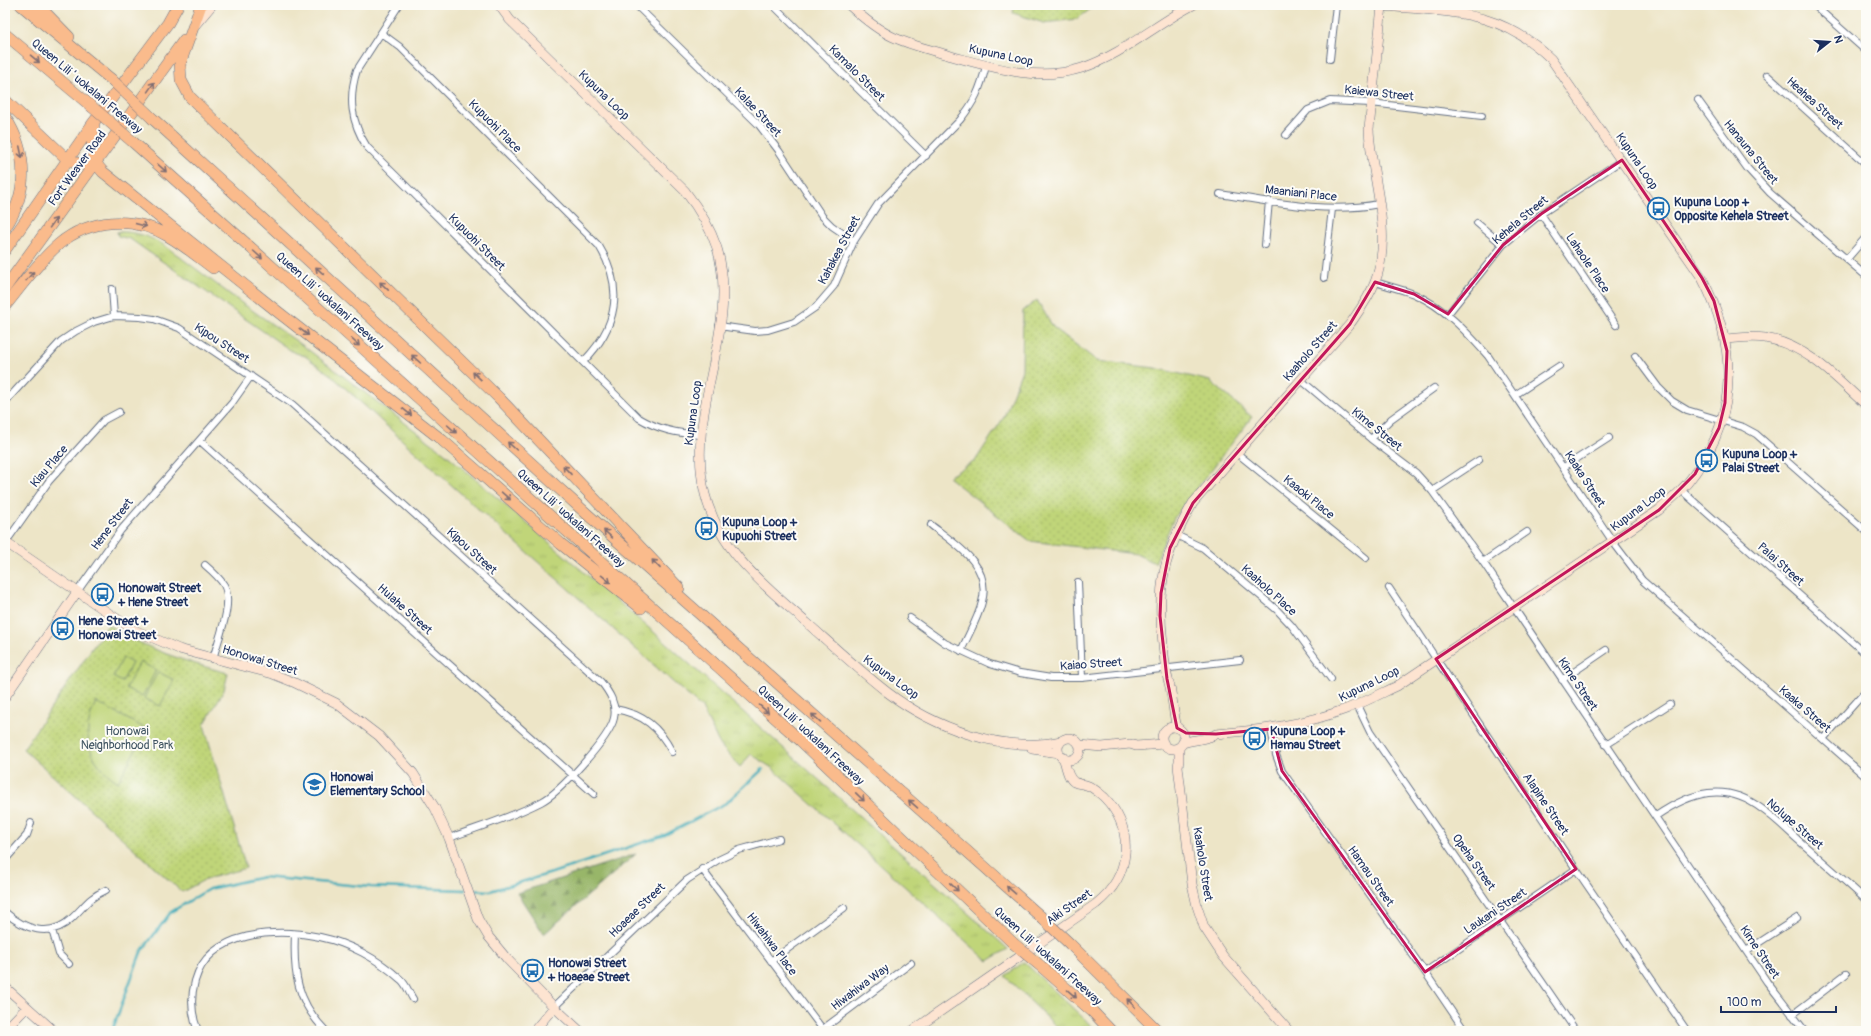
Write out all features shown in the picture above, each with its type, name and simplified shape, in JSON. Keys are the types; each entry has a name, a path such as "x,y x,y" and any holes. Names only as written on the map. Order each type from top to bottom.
{"highway":[{"name":"Queen Liliʻuokalani Freeway","path":"21,5 112,80 587,514 1040,916 1158,1031"},
{"path":"38,5 112,80"},
{"path":"168,23 178,5"},
{"path":"201,5 191,29 180,64 179,74 183,86 190,97 499,398 731,643"},
{"name":"Fort Weaver Road","path":"5,250 94,122 168,23"},
{"name":"Fort Weaver Road","path":"5,288 96,164 191,29"},
{"name":"Queen Liliʻuokalani Freeway","path":"5,34 132,142 801,741 1013,943 1092,1012 1111,1031"},
{"path":"5,100 68,160 80,164 96,164"},
{"path":"5,117 15,131 19,143 23,172 17,205 5,228"},
{"path":"94,122 92,152 96,164 273,308 442,440 561,544 735,683"},
{"path":"5,306 48,255 65,240 75,233 98,225 120,222 139,224 168,236 232,282 273,308"}],"street":[{"name":"Fort Weaver Road","path":"168,23 184,5"},
{"name":"Fort Weaver Road","path":"191,29 212,5"},
{"name":"Kupuohi Street","path":"399,5 357,70 352,92 353,116 364,142 374,156 630,410 649,424 671,432 700,435"},
{"name":"Kupuna Loop","path":"499,5 510,20 685,191 698,208 709,228 717,249 723,293 719,326 700,435 700,472 705,495 713,518 724,540 755,577 888,692 925,715 965,733 988,739 1020,745 1061,741"},
{"name":"Kalae Street","path":"636,5 759,125 779,151 822,216 832,226 854,241"},
{"name":"Kamalo Street","path":"773,5 926,156"},
{"name":"Kupuna Loop","path":"849,5 864,19 894,37 910,44 986,66 1033,75 1051,74 1078,69 1112,54 1193,5"},
{"path":"1330,59 1336,5"},
{"name":"Kupuna Loop","path":"1076,756 1102,747 1130,744 1136,746 1173,738 1196,739 1212,737 1216,734 1271,729 1319,718 1357,705 1396,686 1659,510 1681,490 1695,474 1708,452 1721,420 1726,403 1728,377 1726,339 1714,301 1702,278 1552,60 1521,34 1504,25 1462,14 1379,5"},
{"name":"Kaaholo Street","path":"1289,1031 1233,968 1204,927 1197,906 1192,884 1178,766 1175,762 1169,682 1165,668 1160,616 1161,593 1170,548 1193,503 1238,454 1350,324 1361,309 1375,282 1381,258 1383,240 1370,150 1369,129 1379,5"},
{"path":"1814,5 1866,51"},
{"name":"Kupuohi Place","path":"381,33 400,47 592,237 599,246 611,268 615,293 614,305 608,329 602,340 583,362"},
{"name":"Kahakea Street","path":"719,326 755,331 768,330 781,327 806,315 816,307 834,286 854,241 878,204 926,156 971,106 980,90 986,66"},
{"name":"Heahea Street","path":"1767,75 1866,164"},
{"name":"Kaiewa Street","path":"1286,135 1302,115 1322,103 1337,100 1482,116"},
{"name":"Hanauna Street","path":"1698,100 1747,168 1765,188 1866,276"},
{"name":"Kehela Street","path":"1448,314 1503,245 1541,214 1622,160"},
{"name":"Maaniani Place","path":"1220,194 1332,209 1359,208 1379,204"},
{"path":"1265,245 1269,201"},
{"path":"1324,278 1332,209"},
{"name":"Lahaole Place","path":"1541,214 1616,325"},
{"path":"1477,223 1503,245"},
{"path":"1847,259 1866,237"},
{"name":"Kaaka Street","path":"1375,282 1414,294 1448,314 1488,356 1613,542 1642,580 1866,778"},
{"path":"112,289 114,316"},
{"name":"Kipou Street","path":"5,402 61,341 76,330 94,322 114,316 154,319 179,328 292,404 587,668 608,691 615,709"},
{"path":"1726,339 1750,337 1764,338 1792,346 1817,362 1866,405"},
{"path":"1635,356 1658,387 1672,401 1687,410 1743,427 1756,434 1866,531"},
{"path":"1515,395 1559,366"},
{"name":"Hene Street","path":"5,697 121,530 200,441 232,403 251,376"},
{"name":"Kime Street","path":"1301,380 1371,439 1416,473 1432,491 1483,562 1767,982 1805,1031"},
{"path":"1371,439 1391,419 1434,388"},
{"name":"Kiau Place","path":"5,542 49,481 104,420 119,412"},
{"path":"1564,467 1609,438"},
{"name":"Hulahe Street","path":"200,441 594,794"},
{"name":"Kaaoki Place","path":"1238,454 1366,558"},
{"path":"1432,491 1479,460"},
{"name":"Palai Street","path":"1681,490 1866,654"},
{"path":"931,525 969,555 977,567 982,581 982,603 961,651"},
{"path":"1483,562 1527,532"},
{"name":"Kaaholo Place","path":"1176,535 1203,548 1276,610 1292,626 1331,679"},
{"name":"Honowai Street","path":"5,542 118,620 138,632 179,649 293,682 336,703 363,722 391,747 413,773 435,808 449,838 478,919 497,948 554,1007 580,1031"},
{"path":"205,565 217,576 224,586 228,604 213,658"},
{"path":"1078,582 1082,678"},
{"name":"Alapine Street","path":"1389,588 1687,1031"},
{"name":"Kaiao Street","path":"910,618 945,644 990,664 1020,673 1051,678 1082,678 1240,660"},
{"path":"1562,680 1606,650"},
{"path":"1823,739 1866,691"},
{"path":"1606,745 1670,704"},
{"name":"Opeha Street","path":"1357,705 1370,732 1501,920 1576,1031"},
{"path":"449,838 542,802 559,790 607,734 614,718 615,709 632,712 643,718 664,736 672,752"},
{"name":"Hamau Street","path":"1271,729 1276,755 1282,771 1425,972 1465,1031"},
{"path":"1076,756 1060,755 1058,746 1061,741 1066,738 1073,738 1080,744 1073,770 1078,784"},
{"name":"Kupuna Loop","path":"1080,744 1102,747"},
{"name":"Kupuna Loop","path":"1020,745 1024,748 1060,755"},
{"name":"Aiki Street","path":"912,1031 1096,904 1112,889 1119,878 1125,855 1124,834 1121,822 1113,808 1102,796 1087,786 1074,782 1060,755"},
{"name":"Nolupe Street","path":"1656,816 1674,804 1696,795 1719,793 1742,798 1763,809 1866,900"},
{"path":"5,860 27,835 31,823"},
{"name":"Hoaeae Street","path":"534,1031 554,1007 673,891 702,869 739,850 779,839"},
{"name":"Laukani Street","path":"1425,972 1576,868"},
{"name":"Hiwahiwa Place","path":"702,869 823,1030"},
{"path":"5,912 28,928 37,930 52,930 70,920 92,896 106,890"},
{"path":"771,961 844,908"},
{"path":"1746,951 1797,918"},
{"path":"52,930 58,954 68,964"},
{"path":"198,1031 191,1006 192,991 196,975 203,963 213,953 226,944 243,938 274,933 320,937 360,951 376,960 402,980 413,999"},
{"path":"295,934 295,975 299,990 312,1015 326,1031"},
{"name":"Hiwahiwa Way","path":"823,1030 911,963"},
{"path":"1792,1014 1846,974"},
{"path":"5,987 54,1031"},
{"path":"5,1030 27,1007"}],"highlighted area":[{"path":"1622,160 1702,278 1714,301 1727,351 1725,403 1719,428 1695,474 1659,510 1436,659 1576,869 1425,972 1282,771 1271,729 1216,734 1186,733 1177,728 1167,679 1160,616 1161,593 1170,548 1193,503 1350,324 1375,282 1414,294 1448,314 1503,245 1541,214"}],"green space":[{"path":"1015,5 1096,5 1077,19 1044,23 1013,13"},
{"path":"117,232 130,232 142,235 164,245 239,301 302,345 446,454 656,634 1008,949 988,961 772,768 751,754 740,767 720,745 702,708 448,482 332,376 305,356 293,352 130,239 118,236"},
{"path":"1037,300 1053,327 1097,361 1155,368 1210,381 1252,417 1174,518 1155,563 1136,554 1030,541 948,477 975,461 1004,417 1022,370 1023,311"},
{"name":"Honowai Neighborhood Park","path":"108,625 122,634 166,654 228,673 224,690 204,725 246,868 206,879 182,892 23,749"},
{"path":"123,658 132,663 122,682 113,677"},
{"path":"140,662 156,670 142,697 126,688"},
{"path":"158,672 174,680 160,706 144,698"},
{"path":"96,702 144,728 145,732 118,782 100,766 90,747 88,726"},
{"path":"636,854 544,934 517,893"},
{"path":"1024,962 1097,1031 1061,1031 1005,976"}],"waterway":[{"path":"470,890 490,891 552,873 665,835 726,803 763,769"},
{"path":"112,1031 141,952 171,912 209,889 263,877 371,887 465,890"}],"place":[{"name":"Kupuna Loop + Opposite Kehela Street","path":"1658,209"},
{"name":"Kupuna Loop + Palai Street","path":"1707,461"},
{"name":"Kupuna Loop + Kupuohi Street","path":"706,529"},
{"name":"Honowait Street + Hene Street","path":"102,595"},
{"name":"Hene Street + Honowai Street","path":"62,628"},
{"name":"Kupuna Loop + Hamau Street","path":"1255,738"},
{"name":"Honowai Elementary School","path":"315,784"},
{"name":"Honowai Street + Hoaeae Street","path":"532,970"}]}
